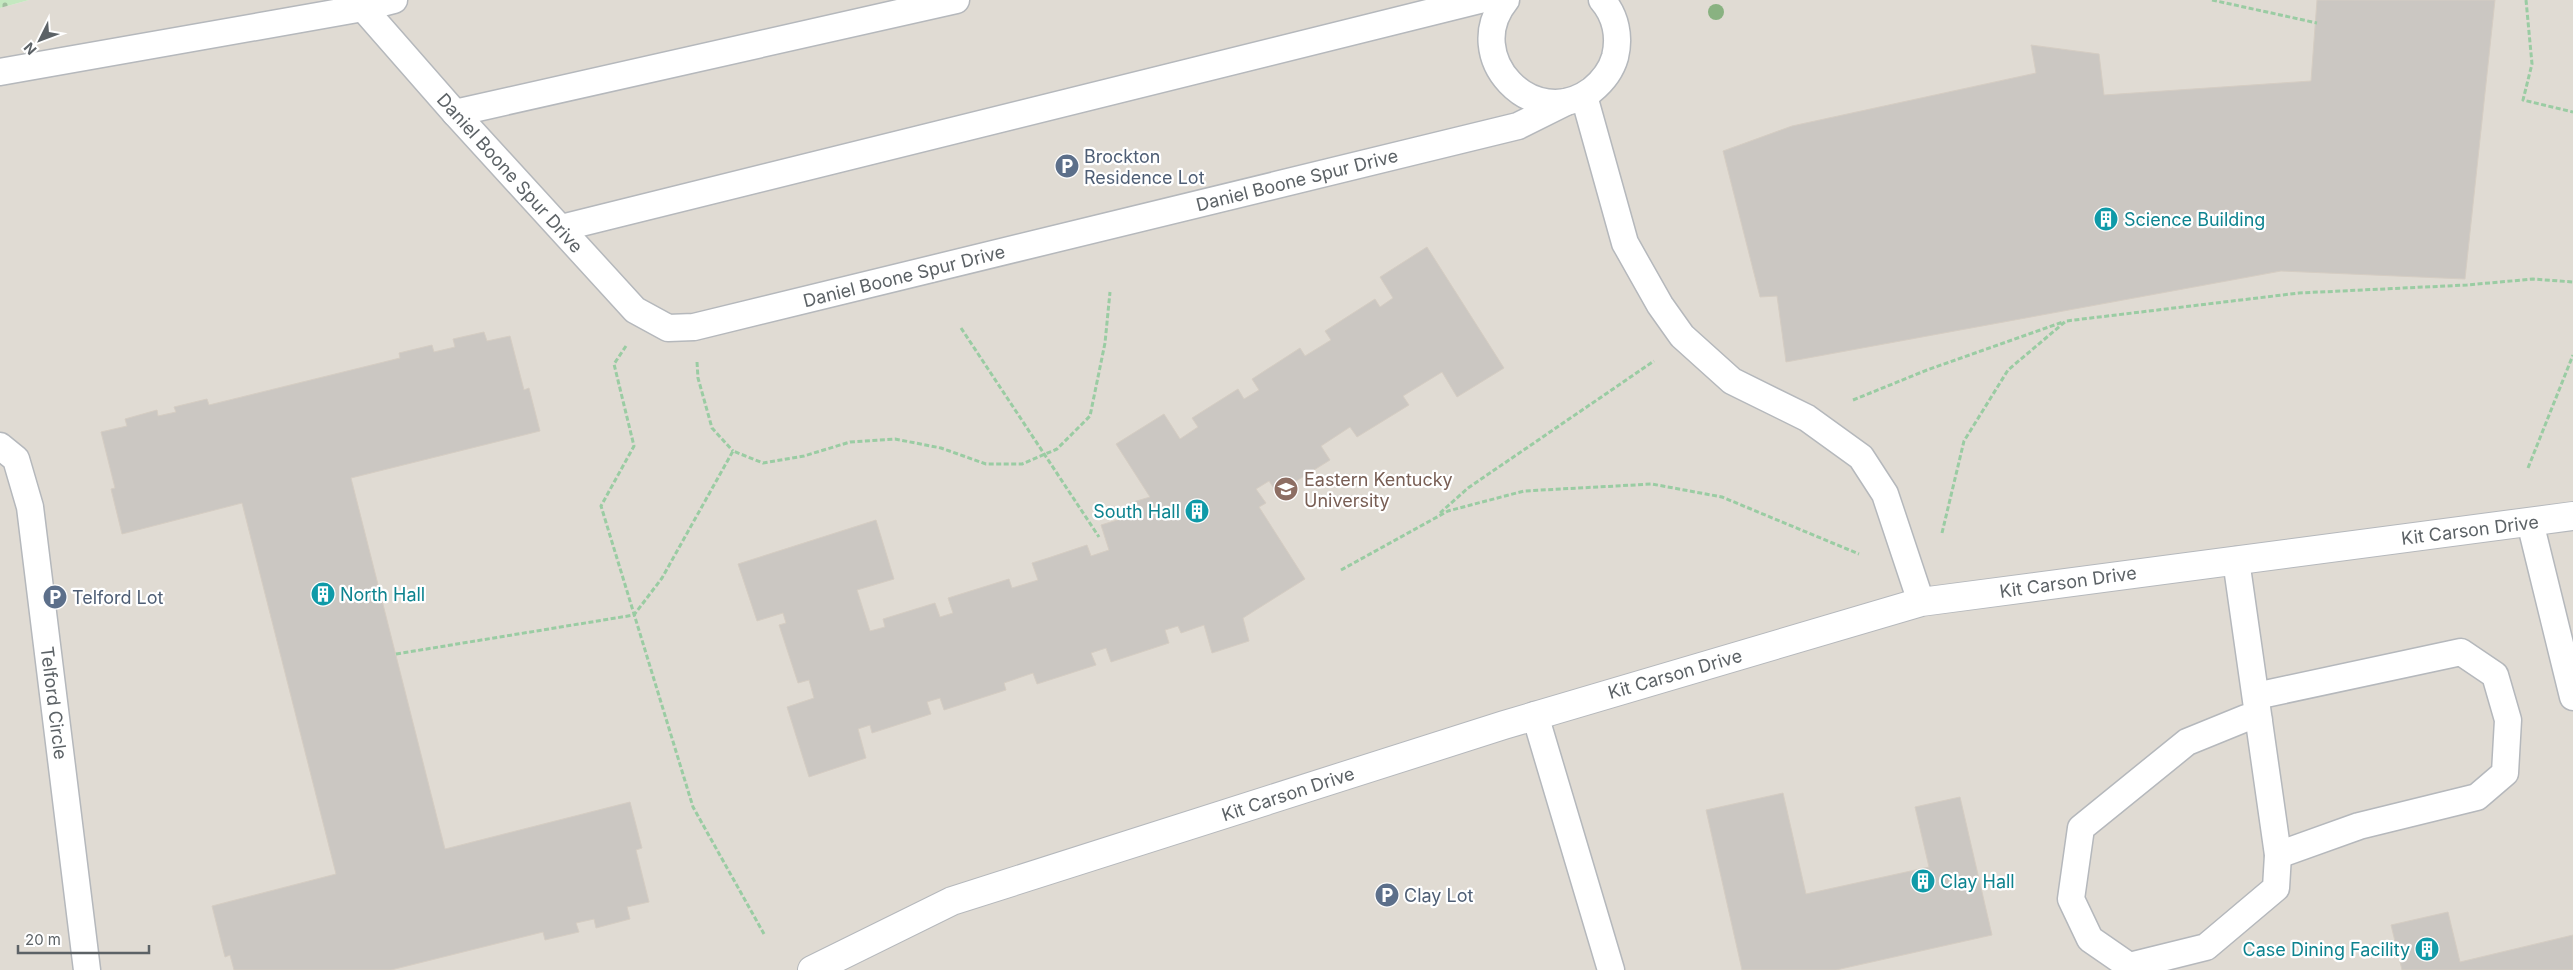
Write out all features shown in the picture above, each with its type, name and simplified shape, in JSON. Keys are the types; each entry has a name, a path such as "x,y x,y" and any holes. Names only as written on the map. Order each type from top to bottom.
{"street":[{"name":"Kit Carson Drive","path":"812,970 952,901 1535,716 1921,602 2573,516"}],"lane":[{"path":"0,72 363,8 394,0"},
{"path":"455,113 956,0"},
{"path":"561,228 1480,0"},
{"path":"1506,0 1500,7 1493,26 1492,47 1498,67 1509,84 1526,96 1546,102 1575,99 1625,243 1660,306 1682,336 1732,381 1807,418 1861,457 1885,494 1921,602"},
{"name":"Daniel Boone Spur Drive","path":"363,8 455,113 635,310 668,328 694,327 1518,126 1575,99 1601,83 1612,66 1618,45 1616,24 1602,0"},
{"name":"Telford Circle","path":"0,446 16,458 30,507 87,970"},
{"path":"2530,522 2573,696"},
{"path":"2236,560 2257,708 2278,855 2276,888 2206,947 2130,966 2090,939 2072,899 2081,828 2187,742 2246,718 2257,708 2461,652 2495,675 2508,720 2505,773 2476,797 2359,826 2278,855"},
{"path":"1535,716 1611,970"}],"path":[{"path":"2212,0 2317,23"},
{"path":"2526,0 2532,64 2523,100 2573,112"},
{"path":"1853,400 1927,370 2066,321 2299,293 2467,285 2533,278 2573,282"},
{"path":"694,327 698,378 712,428 733,451 763,463 804,456 850,442 895,439 942,448 986,464 1022,464 1057,449 1090,416 1105,344 1110,292"},
{"path":"646,316 614,364 634,446 601,506 693,807 764,934"},
{"path":"1942,533 1964,441 2008,370 2066,321"},
{"path":"961,328 1100,537"},
{"path":"2528,468 2573,355"},
{"path":"1434,519 1468,488 1660,357"},
{"path":"396,654 634,615 662,578 733,451"},
{"path":"1340,570 1448,511 1524,491 1652,484 1722,497 1860,554"}],"shaded area":[{"name":"Eastern Kentucky University","path":"29,0 2573,0 2573,970 0,970 0,8"}],"green space":[{"path":"0,0 29,0 0,8"}],"building":[{"name":"Science Building","path":"2317,0 2495,0 2465,279 2281,271 1786,362 1777,296 1760,297 1723,151 1792,126 2036,73 2031,45 2099,54 2104,95 2311,81"},
{"name":"South Hall","path":"1427,247 1504,368 1457,397 1442,372 1403,396 1409,405 1357,437 1350,427 1321,446 1330,460 1277,493 1269,481 1256,489 1266,503 1259,507 1305,579 1243,618 1249,641 1212,653 1204,625 1181,633 1178,626 1165,630 1169,643 1111,662 1106,648 1091,653 1096,665 1037,684 1033,673 1004,683 1006,690 944,710 940,698 927,702 931,714 872,733 870,725 858,729 866,758 809,777 787,707 814,698 809,680 798,683 779,625 786,623 783,613 757,621 738,564 876,520 894,579 857,590 870,631 885,627 883,619 935,603 940,617 953,613 948,598 1009,579 1012,588 1038,580 1032,563 1087,545 1091,556 1109,550 1101,525 1134,515 1130,503 1150,497 1116,444 1164,414 1180,439 1198,427 1192,418 1238,389 1244,399 1259,390 1252,379 1300,348 1305,356 1331,340 1325,331 1375,299 1380,307 1393,298 1380,277"},
{"name":"North Hall","path":"484,332 487,341 510,336 524,390 529,388 540,431 351,478 445,849 630,802 642,848 636,850 649,902 627,907 630,919 596,928 594,919 576,923 579,932 545,940 543,932 391,970 234,970 230,955 225,957 212,906 336,874 242,503 122,534 111,489 115,488 101,432 127,426 125,419 157,410 158,416 176,412 174,407 207,399 209,405 400,358 399,353 432,345 434,352 455,347 453,339"},
{"name":"Clay Hall","path":"1783,793 1806,894 1929,867 1915,807 1960,797 1992,935 1836,970 1742,970 1706,810"},
{"name":"Case Dining Facility","path":"2448,912 2460,962 2573,935 2573,970 2402,970 2391,925"}],"place":[{"name":"Brockton Residence Lot","path":"1067,166"},
{"name":"Science Building","path":"2106,219"},
{"name":"Eastern Kentucky University","path":"1286,489"},
{"name":"South Hall","path":"1197,511"},
{"name":"North Hall","path":"323,594"},
{"name":"Telford Lot","path":"55,597"},
{"name":"Clay Hall","path":"1923,881"},
{"name":"Clay Lot","path":"1387,895"},
{"name":"Case Dining Facility","path":"2427,949"}]}
